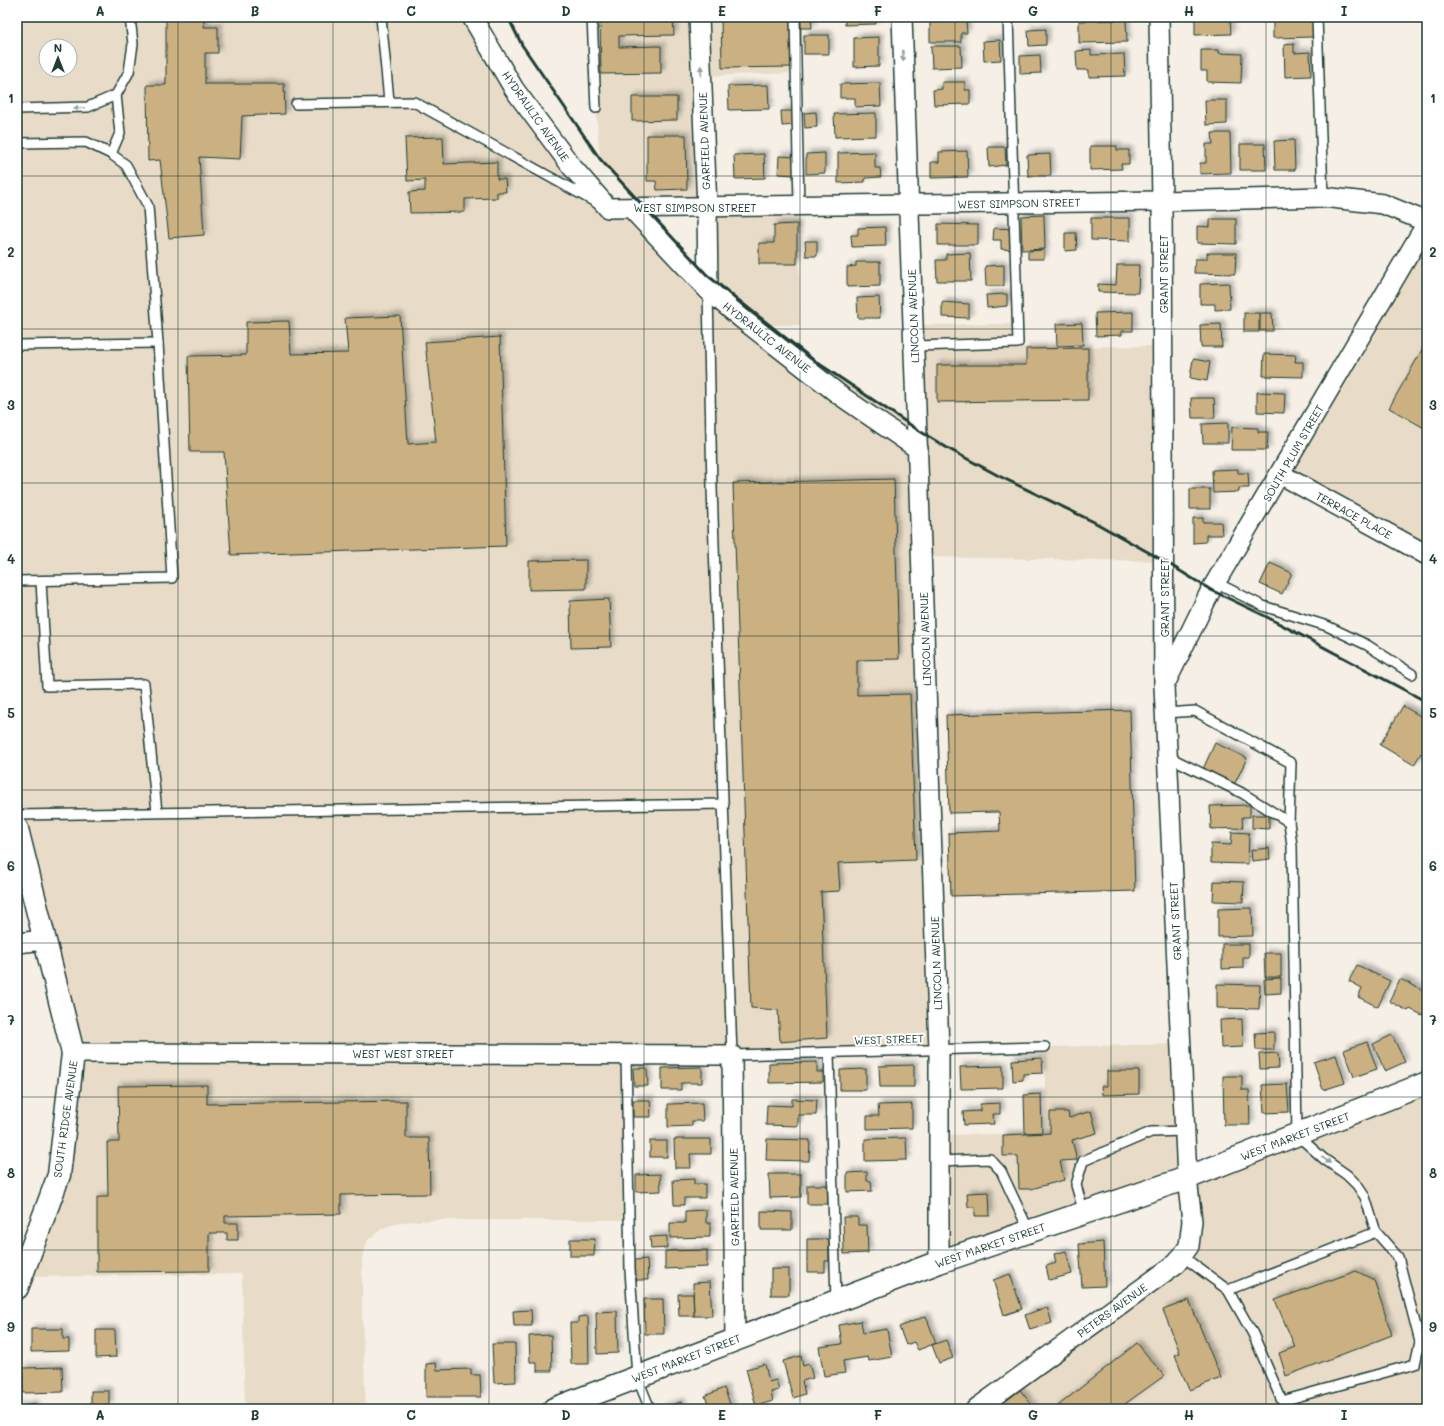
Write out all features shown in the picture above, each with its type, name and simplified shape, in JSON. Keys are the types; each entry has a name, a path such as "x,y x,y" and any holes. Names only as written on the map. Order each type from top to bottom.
{"main road":[{"name":"SOUTH RIDGE AVENUE","path":"17,829 73,1053 59,1175 18,1281"},
{"name":"WEST MARKET STREET","path":"554,1409 939,1262 1187,1178 1427,1083"}],"street":[{"name":"HYDRAULIC AVENUE","path":"472,17 514,88 572,167 608,208"},
{"name":"GARFIELD AVENUE","path":"699,17 707,208 708,290"},
{"name":"LINCOLN AVENUE","path":"902,17 939,1050 939,1262"},
{"name":"GRANT STREET","path":"1159,17 1162,201 1164,686 1187,1178"},
{"name":"WEST SIMPSON STREET","path":"608,208 707,208 908,203 1162,201 1323,197 1383,204 1427,222"},
{"name":"HYDRAULIC AVENUE","path":"631,208 708,290 841,396 918,449"},
{"name":"SOUTH PLUM STREET","path":"1164,686 1215,582 1280,474 1427,222"},
{"name":"TERRACE PLACE","path":"1280,474 1427,555"},
{"path":"17,943 44,940"},
{"name":"WEST WEST STREET","path":"73,1053 732,1055"},
{"name":"GARFIELD AVENUE","path":"732,1055 735,1339"},
{"name":"PETERS AVENUE","path":"976,1409 1177,1263 1189,1246 1192,1221 1187,1178"}],"lane":[{"path":"111,154 120,133 116,95 129,72 133,44 130,17"},
{"path":"382,17 389,101"},
{"path":"592,17 596,108"},
{"path":"795,17 799,206"},
{"path":"914,346 1018,342 1008,17"},
{"path":"1317,17 1323,197"},
{"path":"17,109 88,107 116,95"},
{"path":"296,104 389,101 414,102 580,195 608,208"},
{"path":"17,143 86,142 111,154 126,165 148,206 172,578 17,581"},
{"path":"708,290 712,488 732,1055"},
{"path":"17,345 158,343"},
{"path":"41,581 47,686 144,684 157,812"},
{"path":"1215,582 1263,606 1326,626 1367,645 1412,674"},
{"path":"1166,713 1195,711 1291,763 1289,822 1292,846 1297,1135 1357,1185 1365,1197 1376,1232 1398,1257 1423,1342 1415,1364 1282,1402 1253,1334 1228,1290 1182,1256"},
{"path":"1168,756 1242,793 1289,822"},
{"path":"17,815 724,804"},
{"name":"WEST STREET","path":"732,1055 1045,1047"},
{"path":"829,1052 836,1301"},
{"path":"626,1055 630,1270 637,1377 650,1409"},
{"path":"1084,1213 1076,1185 1083,1161 1151,1132 1185,1131"},
{"path":"939,1161 990,1159 1001,1171 1029,1231"},
{"path":"1228,1290 1376,1232"}],"shaded area":[{"path":"17,17 472,17 608,208 645,207 600,159 592,17 795,17 796,73 702,76 707,208 799,206 800,325 767,325 812,359 917,430 913,325 1017,324 1018,347 1163,346 1164,561 922,557 939,1050 626,1055 629,1220 437,1220 401,1222 383,1228 368,1240 362,1259 362,1312 366,1409 245,1409 242,1274 21,1277 59,1175 73,1053 17,829","holes":["645,208 707,208 707,275"]},
{"path":"1427,223 1427,555 1280,474"},
{"path":"1181,1044 1187,1177 1427,1083 1427,1409 976,1409 1189,1246 1187,1178 939,1262 939,1135 1046,1133 1045,1047"}],"building":[{"path":"166,17 204,17 204,27 218,27 218,53 205,53 205,84 284,84 285,114 242,116 240,159 199,157 204,235 169,238 160,160 148,161 147,85 166,85"},
{"path":"600,17 673,17 674,35 619,36 619,47 661,46 661,73 601,74"},
{"path":"721,17 793,17 794,67 722,68"},
{"path":"800,17 811,17 812,28 800,28"},
{"path":"845,17 876,17 876,24 845,25"},
{"path":"1195,17 1230,17 1231,34 1195,35"},
{"path":"1273,17 1314,17 1314,37 1273,38"},
{"path":"966,20 967,33 961,33 961,42 930,42 930,21"},
{"path":"1126,20 1127,42 1079,43 1079,21"},
{"path":"1046,29 1046,45 1029,46 1028,30"},
{"path":"804,35 829,35 829,54 804,54"},
{"path":"879,37 879,66 854,67 854,38"},
{"path":"1000,40 1001,60 984,61 983,41"},
{"path":"1294,44 1294,53 1310,52 1311,76 1285,77 1284,45"},
{"path":"931,46 961,46 962,67 932,68"},
{"path":"1091,50 1091,55 1124,54 1125,76 1089,77 1089,70 1077,70 1076,51"},
{"path":"1201,50 1219,50 1219,53 1242,54 1241,83 1207,82 1207,71 1201,71"},
{"path":"1040,55 1041,73 1020,74 1020,56"},
{"path":"942,82 965,82 965,90 970,90 970,104 934,105 933,90 942,89"},
{"path":"880,83 881,106 855,107 855,98 840,98 840,84"},
{"path":"768,85 769,109 729,110 728,86"},
{"path":"632,97 677,97 677,120 632,121"},
{"path":"1205,100 1227,100 1227,124 1206,125"},
{"path":"781,111 795,111 795,125 782,126"},
{"path":"816,112 817,127 805,128 804,113"},
{"path":"876,113 876,136 835,137 834,114"},
{"path":"1212,133 1230,133 1231,173 1200,174 1200,163 1206,163 1206,144 1213,144"},
{"path":"647,135 686,135 687,189 657,190 656,181 647,181"},
{"path":"443,137 444,164 497,162 497,179 505,179 506,192 497,192 497,198 465,199 465,212 410,213 409,192 425,191 425,180 407,181 405,138"},
{"path":"1294,140 1295,170 1275,170 1274,141"},
{"path":"1240,144 1265,144 1266,170 1240,170"},
{"path":"1090,146 1117,146 1117,150 1129,150 1129,164 1121,164 1122,169 1090,170"},
{"path":"988,147 1005,147 1006,165 989,167"},
{"path":"967,151 968,177 931,178 931,162 939,162 939,152"},
{"path":"875,152 875,168 880,168 881,177 865,178 865,182 838,183 838,153"},
{"path":"825,153 825,173 806,174 806,154"},
{"path":"764,154 765,178 735,179 734,155"},
{"path":"1050,154 1051,176 1028,176 1027,155"},
{"path":"779,156 795,157 794,175 778,174"},
{"path":"1044,215 1045,249 1022,250 1021,216"},
{"path":"1091,218 1130,218 1130,241 1091,240"},
{"path":"1210,219 1236,219 1236,244 1197,243 1197,226 1210,227"},
{"path":"797,224 797,264 759,264 759,243 774,243 774,225"},
{"path":"938,224 978,225 978,245 938,245"},
{"path":"885,227 886,246 852,247 851,235 858,235 858,228"},
{"path":"994,228 1015,229 1014,250 1001,249 1001,240 993,240"},
{"path":"1065,233 1076,233 1077,250 1065,251"},
{"path":"805,241 817,241 817,256 806,256"},
{"path":"1044,250 1044,259 1028,259 1028,251"},
{"path":"970,253 971,281 937,281 936,260 946,260 946,254"},
{"path":"1207,253 1236,253 1235,274 1194,273 1195,259 1207,259"},
{"path":"856,262 880,262 880,286 847,287 847,267 856,266"},
{"path":"1004,265 1004,286 986,286 985,266"},
{"path":"1117,265 1139,265 1138,293 1098,292 1098,284 1116,285"},
{"path":"1229,283 1230,309 1215,310 1215,304 1200,304 1200,284"},
{"path":"1007,294 1007,306 987,308 986,295"},
{"path":"879,297 880,318 858,318 857,298"},
{"path":"942,302 969,304 969,318 942,317"},
{"path":"1133,312 1133,331 1122,331 1122,335 1096,336 1095,313"},
{"path":"1244,313 1259,313 1259,332 1244,332"},
{"path":"1260,313 1272,313 1273,331 1260,331"},
{"path":"400,316 408,444 436,442 425,342 500,337 506,546 231,555 224,452 190,452 188,356 246,355 246,322 289,321 291,354 348,353 345,318"},
{"path":"1082,323 1083,345 1057,346 1056,324"},
{"path":"1221,324 1222,347 1201,347 1200,325"},
{"path":"1427,341 1427,427 1426,429 1389,408"},
{"path":"1088,348 1088,400 937,402 937,365 1026,365 1026,349"},
{"path":"1264,354 1296,355 1295,362 1303,362 1303,377 1263,376"},
{"path":"1193,359 1210,362 1207,381 1190,378"},
{"path":"1257,392 1285,393 1284,413 1257,412"},
{"path":"1191,398 1214,398 1215,418 1192,418"},
{"path":"1228,423 1228,443 1203,443 1202,424"},
{"path":"1232,427 1258,428 1258,432 1268,432 1267,450 1231,450"},
{"path":"1238,469 1238,473 1248,473 1249,488 1239,488 1239,492 1213,493 1212,470"},
{"path":"894,479 899,659 857,660 857,695 910,694 916,860 838,863 840,891 821,892 827,1038 780,1042 778,1010 751,1008 733,483"},
{"path":"1190,489 1210,489 1210,509 1190,509"},
{"path":"1193,518 1203,518 1203,522 1221,522 1222,535 1206,535 1206,542 1193,543"},
{"path":"586,560 586,589 529,590 529,561"},
{"path":"1270,563 1292,573 1282,594 1260,584"},
{"path":"609,599 611,647 571,648 570,601"},
{"path":"1403,706 1427,720 1427,757 1421,753 1414,765 1380,745"},
{"path":"1130,710 1135,891 951,896 949,833 1000,831 999,812 949,813 946,715"},
{"path":"1215,743 1247,758 1234,785 1203,769"},
{"path":"1250,805 1250,817 1242,817 1243,828 1211,829 1210,806"},
{"path":"1252,815 1269,815 1269,829 1252,828"},
{"path":"1232,832 1249,833 1248,864 1211,863 1211,844 1231,845"},
{"path":"1269,848 1270,859 1252,861 1251,850"},
{"path":"1214,881 1244,882 1243,902 1213,901"},
{"path":"1252,908 1253,936 1218,937 1218,909"},
{"path":"1222,944 1249,944 1249,957 1243,957 1243,968 1222,969"},
{"path":"1264,953 1281,953 1281,977 1265,977"},
{"path":"1357,965 1390,981 1378,1007 1358,997 1362,988 1349,981"},
{"path":"1281,978 1281,993 1265,994 1264,979"},
{"path":"1400,979 1427,992 1427,1006 1422,1015 1410,1009 1408,1011 1389,1001"},
{"path":"1217,984 1260,985 1259,1009 1217,1008"},
{"path":"1242,1019 1243,1047 1221,1048 1220,1020"},
{"path":"1274,1032 1274,1050 1256,1050 1255,1033"},
{"path":"1392,1035 1405,1062 1385,1071 1373,1044"},
{"path":"1367,1042 1377,1069 1354,1077 1344,1050"},
{"path":"1278,1053 1279,1068 1260,1069 1259,1054"},
{"path":"1336,1055 1345,1083 1323,1090 1314,1062"},
{"path":"1042,1058 1043,1073 1023,1074 1023,1080 1013,1081 1012,1060"},
{"path":"817,1062 817,1072 823,1072 823,1082 769,1083 769,1063"},
{"path":"914,1065 914,1087 880,1087 879,1066"},
{"path":"1003,1066 1003,1088 961,1089 960,1067"},
{"path":"702,1067 702,1083 681,1083 681,1090 662,1090 662,1068"},
{"path":"633,1068 647,1068 648,1086 634,1086"},
{"path":"866,1069 866,1090 840,1090 840,1070"},
{"path":"1107,1071 1139,1071 1139,1094 1102,1095 1101,1086 1107,1086"},
{"path":"1223,1076 1242,1076 1242,1090 1249,1090 1250,1125 1224,1125"},
{"path":"1287,1084 1289,1112 1264,1113 1262,1085"},
{"path":"207,1085 207,1104 406,1101 406,1138 429,1138 430,1194 341,1195 341,1214 225,1216 225,1223 238,1223 238,1240 227,1240 227,1233 209,1233 209,1271 97,1272 97,1197 108,1197 107,1142 119,1142 118,1086"},
{"path":"1041,1094 1042,1132 1025,1133 1024,1095"},
{"path":"792,1099 817,1100 816,1115 798,1115 798,1126 766,1125 767,1105 792,1106"},
{"path":"633,1100 650,1100 651,1117 633,1117"},
{"path":"702,1103 703,1121 692,1121 692,1126 668,1127 668,1104"},
{"path":"1000,1103 1000,1114 993,1114 994,1124 964,1125 963,1112 980,1111 980,1104"},
{"path":"912,1104 912,1128 867,1129 867,1116 879,1116 878,1105"},
{"path":"1091,1111 1097,1133 1072,1140 1077,1160 1060,1161 1064,1180 1031,1189 1019,1189 1018,1156 1003,1156 1003,1135 1050,1133 1050,1112 1068,1112 1069,1118"},
{"path":"906,1138 907,1160 865,1161 865,1139"},
{"path":"674,1139 711,1139 711,1154 690,1154 691,1168 675,1168"},
{"path":"767,1139 810,1140 809,1161 766,1160"},
{"path":"650,1141 667,1141 667,1157 650,1157"},
{"path":"867,1172 867,1181 871,1181 872,1191 847,1192 847,1173"},
{"path":"660,1174 661,1191 636,1192 636,1175"},
{"path":"769,1174 801,1174 801,1197 770,1198"},
{"path":"694,1179 694,1184 705,1184 705,1198 684,1198 684,1205 674,1205 673,1180"},
{"path":"807,1185 827,1185 828,1204 807,1204"},
{"path":"989,1192 990,1216 975,1216 975,1207 968,1207 967,1193"},
{"path":"706,1210 706,1223 710,1223 710,1237 670,1238 670,1223 685,1223 685,1211"},
{"path":"761,1211 792,1212 792,1230 761,1230"},
{"path":"843,1217 858,1217 858,1225 867,1225 868,1253 844,1254"},
{"path":"667,1236 667,1248 651,1249 650,1237"},
{"path":"570,1239 595,1239 594,1256 570,1256"},
{"path":"807,1239 829,1239 829,1261 825,1261 825,1272 807,1272"},
{"path":"1103,1242 1105,1286 1082,1287 1079,1244"},
{"path":"707,1250 707,1267 665,1269 665,1251"},
{"path":"1066,1251 1072,1274 1049,1280 1046,1266 1056,1263 1054,1254"},
{"path":"647,1259 648,1280 636,1280 635,1260"},
{"path":"771,1269 789,1269 789,1295 771,1295"},
{"path":"1356,1271 1374,1280 1392,1335 1286,1376 1279,1353 1295,1347 1275,1300"},
{"path":"1010,1274 1022,1309 1004,1315 993,1280"},
{"path":"710,1282 712,1316 694,1316 693,1283"},
{"path":"678,1294 693,1294 694,1316 679,1316"},
{"path":"644,1299 663,1299 664,1334 645,1334"},
{"path":"1189,1300 1221,1378 1189,1390 1175,1355 1180,1353 1163,1310"},
{"path":"1047,1307 1052,1323 1030,1330 1025,1315"},
{"path":"531,1310 532,1326 514,1326 513,1311"},
{"path":"617,1311 618,1353 597,1354 596,1312"},
{"path":"588,1316 589,1364 571,1364 570,1323 578,1323 578,1317"},
{"path":"926,1316 936,1343 918,1350 914,1342 906,1345 899,1327"},
{"path":"861,1321 863,1333 887,1329 892,1357 869,1361 868,1357 843,1361 845,1373 824,1376 819,1347 842,1344 839,1325"},
{"path":"31,1329 63,1329 63,1339 69,1339 69,1351 31,1352"},
{"path":"96,1330 115,1330 116,1357 96,1358"},
{"path":"551,1335 552,1371 537,1371 537,1362 530,1362 529,1336"},
{"path":"946,1340 953,1358 939,1363 932,1345"},
{"path":"1137,1343 1164,1376 1118,1409 1054,1409"},
{"path":"492,1344 515,1344 516,1382 494,1383"},
{"path":"801,1356 803,1366 809,1364 813,1378 802,1381 805,1394 793,1398 783,1361"},
{"path":"436,1363 437,1370 471,1369 471,1375 480,1375 481,1397 426,1397 426,1364"},
{"path":"765,1364 769,1382 776,1380 779,1390 771,1392 773,1401 756,1406 746,1369"},
{"path":"62,1367 63,1392 23,1393 23,1368"},
{"path":"724,1388 732,1409 710,1409 705,1396"},
{"path":"1020,1390 1035,1409 1007,1409 1002,1404"},
{"path":"91,1391 109,1391 109,1405 91,1406"},
{"path":"681,1402 684,1409 661,1409 661,1408"},
{"path":"35,1404 36,1409 17,1409 17,1407"}],"railway":[{"path":"508,17 522,45 600,159 707,275 812,359 949,449 999,476 1094,522 1164,561 1211,590 1265,616 1427,702"}]}
